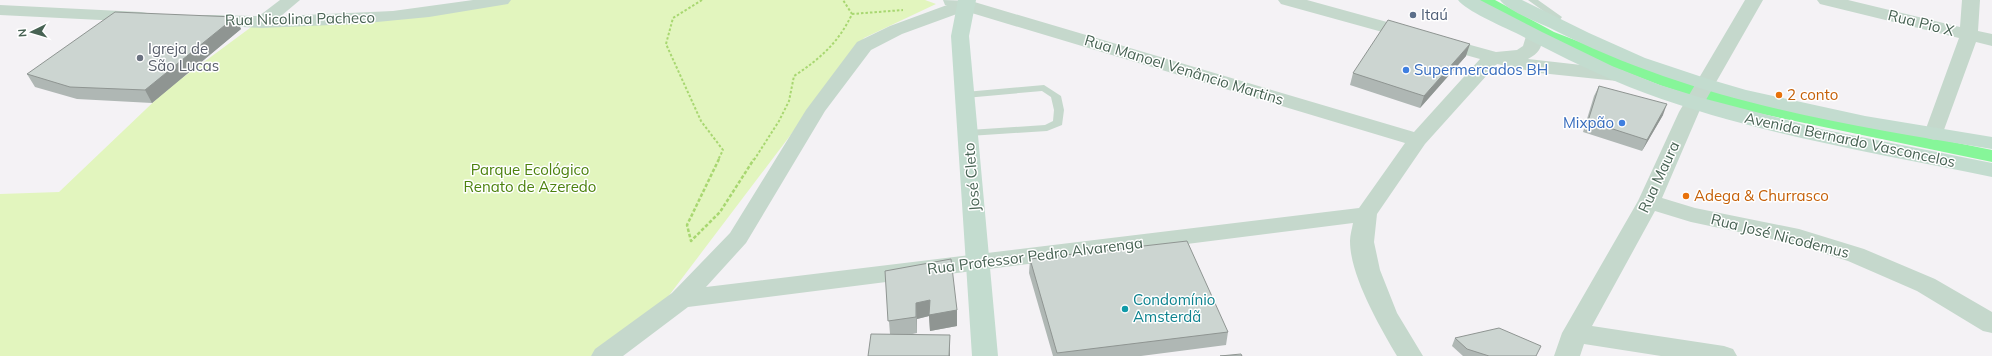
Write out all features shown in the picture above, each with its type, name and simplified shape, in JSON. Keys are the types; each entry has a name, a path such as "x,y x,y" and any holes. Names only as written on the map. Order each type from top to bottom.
{"main road":[{"name":"Avenida Bernardo Vasconcelos","path":"1467,0 1534,37 1617,75 1695,102 1805,133 1982,168 1992,177"},
{"name":"Avenida Bernardo Vasconcelos","path":"1509,0 1553,23 1620,54 1705,84 1748,97 1821,113 1992,143"},
{"name":"José Cleto","path":"961,2 960,36 979,263 984,356"}],"street":[{"path":"261,23 291,0"},
{"name":"Rua Nicolina Pacheco","path":"191,19 261,23 377,18 502,0"},
{"path":"1287,0 1493,57 1540,67 1617,75"},
{"name":"Rua Maura","path":"1571,344 1649,201 1695,102 1754,0"},
{"name":"Rua Pio X","path":"1826,0 1992,40"},
{"path":"1934,134 1969,35 1971,0"},
{"path":"604,356 680,299 738,238 816,110 864,46 896,30 961,2"},
{"name":"Rua Manoel Venâncio Martins","path":"961,2 1418,140"},
{"path":"0,10 160,18"},
{"path":"0,25 20,11"},
{"path":"1410,356 1385,314 1368,270 1362,242 1366,214 1418,140 1493,57 1521,55 1532,49 1534,37"},
{"name":"Rua José Nicodemus","path":"1649,201 1691,215 1799,238 1856,255 1926,285 1992,324"},
{"name":"Rua Professor Pedro Alvarenga","path":"680,299 1366,214"},
{"path":"1571,344 1724,356"}],"lane":[{"path":"1532,0 1558,17 1553,23"},
{"path":"965,95 1044,88 1056,96 1059,110 1058,123 1047,128 968,133"}],"path":[{"path":"702,0 673,18 666,44 701,121 724,150 687,225 691,241 720,212 779,122 789,101 794,76 821,58 844,32 852,14 847,4 843,0"}],"green space":[{"name":"Parque Ecológico Renato de Azeredo","path":"509,0 925,0 936,4 864,38 661,306 591,356 0,356 0,194 59,192 166,90 254,25"}],"building":[{"name":"Igreja de São Lucas","path":"115,12 235,17 145,90 70,87 27,74"},
{"name":"Supermercados BH","path":"1388,20 1470,44 1424,96 1353,73"},
{"name":"Mixpão","path":"1599,86 1667,104 1647,140 1588,121"},
{"name":"Condomínio Amsterdã","path":"1187,241 1228,332 1057,353 1030,259"},
{"path":"951,259 957,310 929,315 930,300 916,303 916,317 888,321 885,271"},
{"path":"1499,328 1541,346 1536,356 1489,356 1467,349 1455,338"},
{"path":"871,334 950,335 949,356 868,356"},
{"path":"1241,354 1242,356 1220,356"}],"waterway":[{"path":"1483,0 1548,36 1668,82 1729,102 1992,156"}],"place":[{"name":"Itaú","path":"1413,15"},
{"name":"Igreja de São Lucas","path":"140,58"},
{"name":"Supermercados BH","path":"1406,70"},
{"name":"2 conto","path":"1779,95"},
{"name":"Mixpão","path":"1622,123"},
{"name":"Adega & Churrasco","path":"1686,196"},
{"name":"Condomínio Amsterdã","path":"1125,309"}]}
